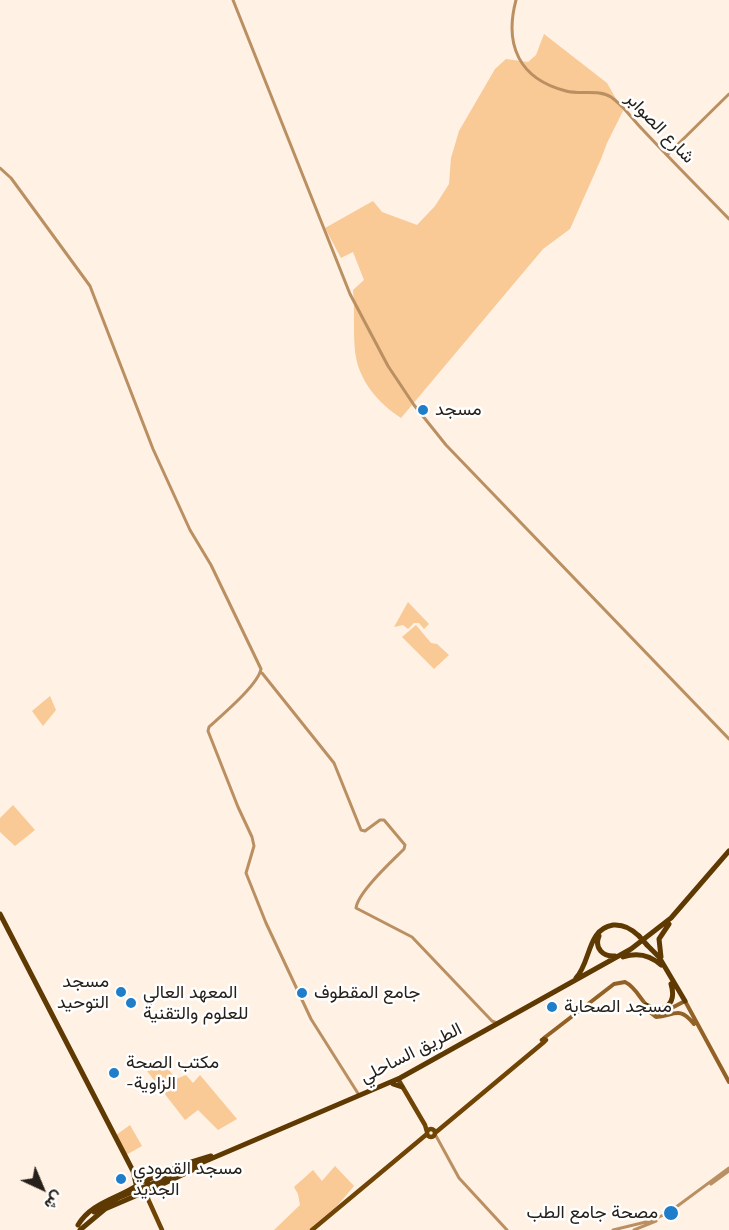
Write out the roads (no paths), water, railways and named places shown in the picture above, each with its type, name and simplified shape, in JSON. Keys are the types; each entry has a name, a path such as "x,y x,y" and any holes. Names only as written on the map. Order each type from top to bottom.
{"highway":[{"name":"الطريق الساحلي","path":"187,1170 401,1081 621,956 668,921 729,851"},
{"name":"الطريق الساحلي","path":"77,1229 94,1213 117,1198 331,1110 357,1097 401,1081 491,1024 499,1023 644,944 669,924 729,856"},
{"path":"0,911 133,1171 136,1191 141,1195"},
{"path":"669,924 658,946 662,965 671,984 684,1002"},
{"path":"571,983 585,966 592,942 601,930 619,925 629,928 646,945 662,965 684,1002"},
{"path":"638,937 629,930 616,927 600,934 597,943 602,953 611,956 640,954 651,957 662,965"},
{"path":"646,1005 655,1010 667,1007 673,997 671,984"},
{"path":"77,1229 94,1209 136,1185 193,1160 215,1156"},
{"path":"77,1229 105,1209 141,1195 201,1166"},
{"path":"133,1171 149,1184 149,1191"}],"main road":[{"path":"314,1230 616,982 622,981 629,984 651,1011 659,1013 684,1002"},
{"path":"544,1040 606,992 621,984 630,987 652,1016 661,1017 679,1012 694,1024"},
{"path":"684,1002 706,1047 723,1069"},
{"path":"684,1002 729,1081"},
{"path":"401,1081 432,1134"},
{"path":"149,1191 148,1198 161,1230"},
{"path":"141,1195 146,1198 161,1230"}],"street":[{"path":"233,0 350,294 381,356 402,388 451,450 729,739"},
{"name":"شارع الصوابر","path":"516,0 512,44 525,67 542,80 566,91 609,96 729,219"},
{"path":"667,154 729,94"},
{"path":"0,168 12,178 90,286 153,449 190,530 216,575 263,676 334,763 361,830 365,831 384,819 405,844 404,849 360,898 356,908 412,937 491,1024"},
{"path":"261,671 239,699 209,727 208,731 252,837 254,846 246,873 266,923 316,1028 360,1092 367,1093"},
{"path":"258,676 263,676"},
{"path":"354,1084 359,1093 357,1097"},
{"path":"432,1134 459,1178 507,1230"},
{"path":"634,1230 675,1209 729,1169"},
{"path":"613,1230 651,1222"}],"place":[{"name":"مسجد","path":"423,410"},
{"name":"مسجد التوحيد","path":"121,992"},
{"name":"جامع المقطوف","path":"302,993"},
{"name":"المعهد العالي للعلوم والتقنية","path":"131,1003"},
{"name":"مسجد الصحابة","path":"552,1007"},
{"name":"مكتب الصحة -الزاوية","path":"114,1073"},
{"name":"مسجد القمودي الجديد","path":"121,1179"},
{"name":"مصحة جامع الطب","path":"671,1213"}]}
